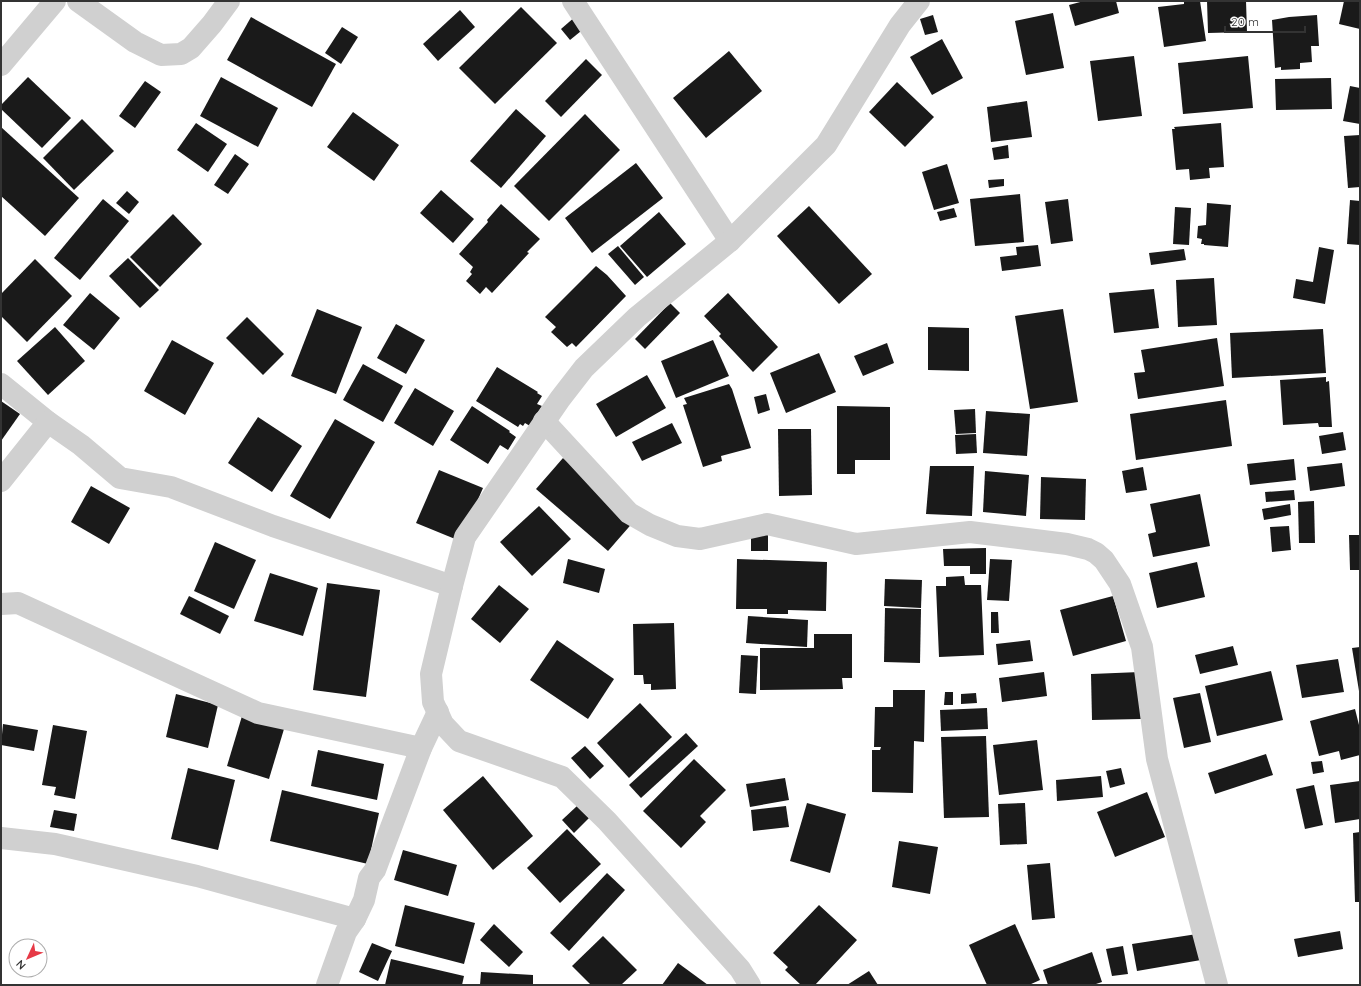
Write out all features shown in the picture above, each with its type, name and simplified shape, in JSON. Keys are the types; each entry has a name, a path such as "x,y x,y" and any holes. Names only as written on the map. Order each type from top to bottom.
{"street":[{"path":"1,65 55,1"},
{"path":"78,1 135,42 161,55 181,54 191,48 212,24 229,1"},
{"path":"573,1 730,241"},
{"path":"750,985 740,969 607,820 562,777 459,741 443,724 433,702 431,674 465,537 544,421 584,368 637,317 730,241 782,187 826,145 900,24 917,2"},
{"path":"1,384 120,478 171,487 273,526 452,586"},
{"path":"544,421 629,513 650,525 677,536 700,539 767,524 856,544 970,532 1067,544 1088,549 1096,553 1104,560 1120,584 1142,646 1157,759 1217,985"},
{"path":"1,481 48,422"},
{"path":"1,604 18,603 258,713 421,748"},
{"path":"327,985 346,932 355,919 364,900 369,878 375,870 421,748 438,712"},
{"path":"1,838 55,844 197,876 355,919"}],"building":[{"path":"1084,1 1116,1 1119,13 1075,26 1069,5"},
{"path":"1184,1 1200,1 1206,41 1164,47 1158,7 1184,4"},
{"path":"1207,1 1246,1 1247,32 1208,33"},
{"path":"1344,1 1360,1 1360,29 1339,24"},
{"path":"521,7 557,43 495,104 459,68"},
{"path":"460,10 475,27 438,61 423,44"},
{"path":"1053,13 1064,68 1026,75 1015,21"},
{"path":"933,15 938,32 925,35 920,19"},
{"path":"1317,15 1319,46 1311,46 1312,62 1300,63 1300,69 1281,70 1281,67 1275,68 1272,20"},
{"path":"576,16 586,27 570,40 561,29"},
{"path":"251,17 336,64 312,107 227,60"},
{"path":"342,27 358,37 341,64 325,53"},
{"path":"942,39 963,78 932,95 910,57"},
{"path":"729,51 762,91 706,138 673,98"},
{"path":"1134,56 1142,116 1098,121 1090,61"},
{"path":"1248,56 1253,108 1183,114 1178,63"},
{"path":"586,59 602,75 561,117 545,101"},
{"path":"28,77 71,118 42,148 1,109 1,105"},
{"path":"221,77 278,108 258,147 200,116"},
{"path":"1331,78 1332,109 1276,110 1275,79"},
{"path":"145,81 161,92 135,128 119,116"},
{"path":"897,82 934,117 905,147 869,112"},
{"path":"1350,86 1360,88 1360,124 1343,121"},
{"path":"1027,101 1032,137 991,142 987,107"},
{"path":"516,109 546,136 501,188 470,161"},
{"path":"353,112 399,145 374,181 327,147"},
{"path":"585,114 620,150 549,221 514,186"},
{"path":"82,119 114,151 74,190 43,158"},
{"path":"196,123 227,144 208,172 177,150"},
{"path":"1221,123 1224,167 1209,168 1210,178 1190,180 1189,169 1176,170 1172,129 1175,129 1174,127"},
{"path":"1,127 79,198 45,236 1,196"},
{"path":"1360,135 1360,187 1348,188 1344,136"},
{"path":"1008,145 1009,158 994,160 992,148"},
{"path":"235,154 249,164 228,194 214,185"},
{"path":"636,163 663,198 592,253 565,218"},
{"path":"947,164 959,203 934,210 922,172"},
{"path":"1004,179 1004,186 989,188 988,180"},
{"path":"441,190 474,219 453,243 420,213"},
{"path":"127,191 139,202 129,214 116,203"},
{"path":"1020,194 1024,242 975,246 970,199"},
{"path":"103,199 129,221 80,280 54,258"},
{"path":"1068,199 1073,241 1051,244 1045,202"},
{"path":"1350,200 1360,201 1360,245 1347,244"},
{"path":"1207,203 1231,205 1228,247 1204,245 1201,244 1202,239 1197,238 1198,226 1206,225"},
{"path":"501,204 540,239 492,293 486,287 480,294 466,281 472,274 470,272 473,267 459,254 488,222 487,220"},
{"path":"809,206 872,274 839,304 777,236"},
{"path":"1175,207 1191,208 1189,245 1173,244"},
{"path":"954,208 957,217 940,221 937,212"},
{"path":"659,212 686,244 647,277 620,246"},
{"path":"173,214 202,244 160,287 130,257"},
{"path":"1038,245 1041,266 1002,271 1000,257 1017,255 1016,247"},
{"path":"618,246 644,277 635,285 608,254"},
{"path":"1319,247 1334,250 1325,304 1293,298 1296,279 1313,282"},
{"path":"1184,249 1186,260 1151,265 1149,253"},
{"path":"128,258 159,290 140,308 109,276"},
{"path":"35,259 72,296 27,342 1,316 1,294"},
{"path":"596,266 607,275 626,296 576,347 572,343 567,347 551,332 556,327 545,317"},
{"path":"1214,278 1217,325 1178,327 1176,280"},
{"path":"1154,289 1159,328 1114,333 1109,293"},
{"path":"90,293 120,318 94,350 63,325"},
{"path":"728,293 778,347 753,372 719,336 721,334 704,316"},
{"path":"670,303 680,313 645,349 635,339"},
{"path":"317,309 362,327 336,394 291,376"},
{"path":"1063,309 1078,402 1030,409 1015,316"},
{"path":"247,317 284,354 263,375 226,338"},
{"path":"396,324 425,340 406,374 377,358"},
{"path":"55,327 85,361 48,395 17,361"},
{"path":"928,327 969,328 969,371 928,370"},
{"path":"1323,329 1326,373 1232,378 1230,333"},
{"path":"1217,338 1224,386 1138,399 1134,373 1145,372 1141,350"},
{"path":"172,340 214,363 185,415 144,391"},
{"path":"713,340 729,376 676,398 661,361"},
{"path":"887,343 894,363 863,376 854,356"},
{"path":"819,353 836,392 786,413 770,373"},
{"path":"363,364 403,386 383,422 343,400"},
{"path":"497,367 542,396 537,404 542,406 530,426 525,423 523,426 520,424 518,427 476,401"},
{"path":"647,375 666,408 616,437 596,404"},
{"path":"1326,377 1326,382 1329,381 1332,427 1319,427 1318,423 1283,425 1280,380"},
{"path":"729,384 732,389 751,448 721,456 722,461 703,467 683,405 687,404 684,398"},
{"path":"415,388 454,411 433,446 394,423"},
{"path":"766,394 770,410 758,414 754,397"},
{"path":"1226,400 1232,446 1136,460 1130,414"},
{"path":"1,401 20,414 1,441"},
{"path":"472,406 510,431 509,432 516,437 508,450 500,445 488,464 450,440"},
{"path":"837,406 890,407 890,460 855,460 855,474 837,474"},
{"path":"975,409 976,433 956,434 954,410"},
{"path":"986,411 1030,414 1027,456 983,453"},
{"path":"258,417 302,446 272,492 228,463"},
{"path":"335,419 375,442 330,519 290,496"},
{"path":"672,423 682,443 642,461 632,442"},
{"path":"778,429 811,429 812,495 779,496"},
{"path":"1343,432 1346,450 1322,454 1319,436"},
{"path":"976,434 977,453 956,454 955,435"},
{"path":"563,458 635,520 608,551 536,489"},
{"path":"1294,459 1296,480 1250,485 1247,464"},
{"path":"1342,463 1345,486 1310,491 1307,467"},
{"path":"930,466 974,466 972,516 926,514"},
{"path":"1143,467 1147,490 1126,493 1122,471"},
{"path":"439,470 483,488 460,541 416,523"},
{"path":"985,471 1029,475 1026,516 983,512"},
{"path":"1041,477 1086,479 1085,520 1040,519"},
{"path":"91,486 130,508 109,544 71,522"},
{"path":"1294,490 1295,500 1266,502 1265,492"},
{"path":"1200,494 1210,546 1153,557 1148,534 1156,532 1150,504"},
{"path":"1314,501 1315,543 1299,543 1298,502"},
{"path":"1290,504 1291,515 1264,520 1262,509"},
{"path":"539,506 571,539 532,576 500,542"},
{"path":"1289,526 1291,550 1272,552 1270,527"},
{"path":"751,532 768,533 768,551 751,551"},
{"path":"1349,535 1360,535 1360,570 1350,570"},
{"path":"215,542 256,560 234,609 194,591"},
{"path":"986,548 986,574 970,574 970,566 944,566 943,549"},
{"path":"568,559 605,569 599,593 563,583"},
{"path":"737,559 827,562 826,611 788,610 788,614 767,614 767,609 736,609"},
{"path":"990,559 1012,560 1009,601 987,600"},
{"path":"1197,562 1205,597 1157,608 1149,573"},
{"path":"270,573 318,588 303,636 254,621"},
{"path":"964,576 965,585 981,585 984,655 939,657 936,586 946,586 946,577"},
{"path":"885,579 922,580 921,608 884,606"},
{"path":"327,583 380,590 366,697 313,690"},
{"path":"499,585 529,609 500,643 471,619"},
{"path":"189,596 229,616 220,634 180,614"},
{"path":"1113,596 1126,641 1073,656 1060,610"},
{"path":"885,608 921,609 920,663 884,662"},
{"path":"991,612 998,612 999,633 991,633"},
{"path":"748,616 808,620 807,647 746,643"},
{"path":"674,623 676,689 651,690 651,684 644,684 643,675 634,675 633,624"},
{"path":"814,634 852,634 852,678 842,678 843,689 760,690 760,648 814,648"},
{"path":"557,640 614,679 588,719 530,680"},
{"path":"1030,640 1033,661 998,665 996,644"},
{"path":"1233,646 1238,665 1200,674 1195,655"},
{"path":"1360,647 1360,691 1359,691 1352,648"},
{"path":"741,655 758,656 756,694 739,693"},
{"path":"1338,659 1344,692 1302,698 1296,665"},
{"path":"1271,671 1283,720 1217,736 1205,686"},
{"path":"1044,672 1047,696 1002,702 999,678"},
{"path":"1140,672 1141,719 1092,720 1091,674"},
{"path":"893,690 925,690 924,742 914,741 913,793 872,792 872,750 880,750 881,747 874,747 875,707 893,707"},
{"path":"945,692 953,692 953,705 944,705"},
{"path":"976,693 977,703 961,704 961,694"},
{"path":"1200,693 1211,742 1184,748 1173,698"},
{"path":"176,694 218,705 208,748 166,737"},
{"path":"640,703 672,737 629,778 597,743"},
{"path":"987,708 988,729 941,731 940,710"},
{"path":"1355,709 1360,729 1360,755 1341,760 1339,751 1319,756 1310,721"},
{"path":"242,716 284,729 269,779 227,766"},
{"path":"3,724 38,730 34,751 1,745"},
{"path":"53,725 87,731 75,799 54,795 56,787 42,785"},
{"path":"686,733 698,746 641,798 629,785"},
{"path":"986,736 989,817 944,818 941,737"},
{"path":"1037,740 1043,790 999,795 993,745"},
{"path":"585,746 604,766 590,779 571,758"},
{"path":"318,750 384,764 377,800 311,786"},
{"path":"1266,754 1273,775 1215,794 1208,773"},
{"path":"694,759 726,790 700,816 706,822 681,848 643,811"},
{"path":"1322,761 1324,772 1313,774 1311,762"},
{"path":"188,768 235,780 218,850 171,839"},
{"path":"1121,768 1125,784 1110,788 1106,771"},
{"path":"483,776 533,836 493,870 443,810"},
{"path":"1101,776 1103,797 1057,801 1056,780"},
{"path":"785,778 789,800 750,807 746,784"},
{"path":"1360,781 1360,819 1335,823 1330,785"},
{"path":"1314,785 1323,825 1305,829 1296,789"},
{"path":"282,790 379,813 368,864 270,841"},
{"path":"1147,792 1165,837 1115,857 1097,812"},
{"path":"807,803 846,814 830,873 790,861"},
{"path":"1025,803 1027,844 1000,845 998,804"},
{"path":"577,806 589,818 574,833 562,820"},
{"path":"786,806 789,827 753,831 751,810"},
{"path":"54,810 77,814 74,831 50,827"},
{"path":"567,829 601,864 560,903 527,868"},
{"path":"1360,832 1360,902 1355,902 1353,833"},
{"path":"899,841 938,847 930,894 892,887"},
{"path":"403,850 457,865 448,896 394,880"},
{"path":"1050,863 1055,918 1032,920 1027,865"},
{"path":"607,873 625,890 569,951 550,933"},
{"path":"405,905 475,923 464,964 395,946"},
{"path":"819,905 857,940 815,985 801,985 785,970 788,967 773,953"},
{"path":"494,924 523,952 509,967 480,940"},
{"path":"1015,924 1040,980 1029,985 987,985 969,945"},
{"path":"1340,931 1343,949 1298,957 1294,939"},
{"path":"1197,934 1201,960 1137,971 1132,944"},
{"path":"603,936 637,970 621,985 591,985 572,966"},
{"path":"372,943 392,951 378,981 359,972"},
{"path":"1123,946 1128,974 1112,976 1106,949"},
{"path":"1092,952 1102,982 1093,985 1048,985 1043,970"},
{"path":"391,959 464,976 462,985 385,985"},
{"path":"678,963 708,985 662,985"},
{"path":"869,971 878,985 847,985"},
{"path":"481,972 533,975 533,985 480,985"}]}
